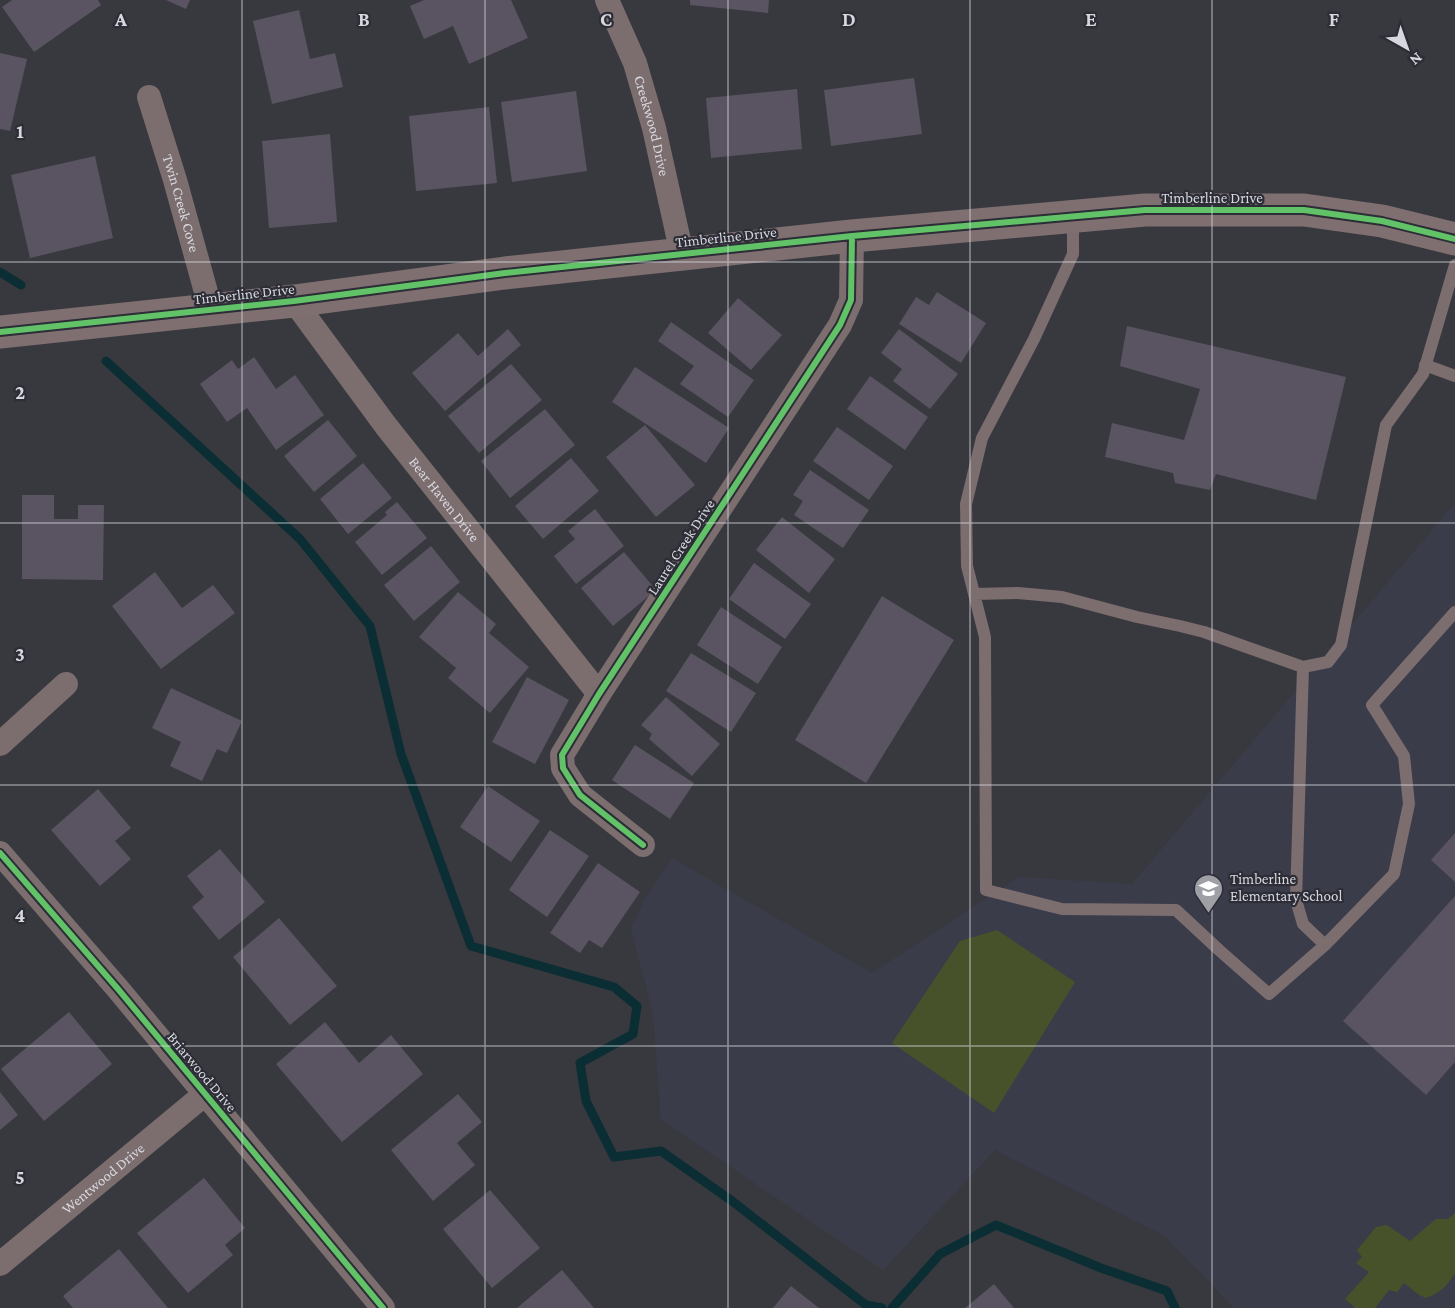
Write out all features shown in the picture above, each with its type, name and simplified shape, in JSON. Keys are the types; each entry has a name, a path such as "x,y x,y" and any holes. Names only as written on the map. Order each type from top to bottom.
{"street":[{"name":"Creekwood Drive","path":"607,0 635,63 654,128 682,254"},
{"name":"Twin Creek Cove","path":"149,97 211,310"},
{"name":"Timberline Drive","path":"0,332 294,301 505,273 682,254 852,236 1145,210 1304,210 1382,221 1455,239"},
{"name":"Laurel Creek Drive","path":"643,845 580,795 563,768 562,755 599,694 840,325 851,300 852,236"},
{"name":"Bear Haven Drive","path":"294,301 386,426 599,694"},
{"path":"0,744 66,684"},
{"name":"Briarwood Drive","path":"0,853 118,989 383,1308"},
{"name":"Wentwood Drive","path":"0,1264 205,1094"}],"lane":[{"path":"1074,216 1073,254 1034,339 982,438 966,504 967,566 985,637 986,890 1062,909 1176,910 1269,994 1325,945 1394,874 1409,804 1404,756 1372,705 1455,612"},
{"path":"974,594 1018,593 1062,597 1204,632 1303,667 1328,662 1341,645 1386,425 1423,374 1455,265"},
{"path":"1425,365 1455,376"},
{"path":"1303,667 1296,900 1303,924 1325,945"}],"shaded area":[{"name":"Timberline Elementary School","path":"1455,503 1455,1308 1234,1308 1165,1236 995,1150 883,1270 661,1120 653,1013 631,929 645,899 672,858 872,973 1019,877 1132,884"}],"green space":[{"path":"997,930 1075,982 994,1113 892,1043 960,941"},
{"path":"1455,1213 1455,1274 1441,1290 1426,1298 1404,1283 1397,1292 1389,1290 1375,1308 1355,1308 1345,1299 1369,1272 1356,1263 1362,1257 1357,1250 1376,1227 1387,1225 1410,1241 1436,1219 1448,1219"}],"building":[{"path":"12,0 98,0 101,5 34,52 2,7"},
{"path":"166,0 190,0 186,9"},
{"path":"424,0 511,0 528,38 469,64 453,26 424,39 410,6"},
{"path":"690,0 769,0 768,13 690,5"},
{"path":"299,10 310,59 335,53 343,87 272,104 253,21"},
{"path":"0,53 27,59 10,131 0,129"},
{"path":"914,78 922,134 831,146 824,90"},
{"path":"797,89 802,149 711,158 706,98"},
{"path":"576,91 587,171 512,182 501,102"},
{"path":"489,107 497,183 416,191 409,116"},
{"path":"330,134 337,222 269,228 262,141"},
{"path":"95,156 113,238 30,258 11,175"},
{"path":"937,292 986,323 961,363 899,324 916,297 929,305"},
{"path":"738,298 782,335 751,370 708,333"},
{"path":"671,322 754,380 728,417 680,384 694,366 658,341"},
{"path":"1127,326 1346,377 1316,500 1216,474 1210,490 1175,483 1173,473 1105,457 1112,423 1184,440 1200,389 1120,366"},
{"path":"508,329 521,345 445,411 412,373 458,333 478,356"},
{"path":"899,329 958,374 930,409 893,381 902,369 881,353"},
{"path":"254,357 276,389 295,375 324,415 276,450 247,408 227,422 200,384 232,360 238,369"},
{"path":"511,364 542,400 479,453 448,416"},
{"path":"635,367 729,428 706,463 612,402"},
{"path":"870,376 928,417 905,450 847,409"},
{"path":"545,409 575,445 510,498 481,461"},
{"path":"328,420 357,456 314,492 284,456"},
{"path":"645,425 695,485 656,517 606,457"},
{"path":"837,427 893,466 869,500 813,461"},
{"path":"571,458 599,491 543,539 515,506"},
{"path":"363,463 392,498 348,534 320,499"},
{"path":"810,470 869,510 843,548 794,515 803,501 793,495"},
{"path":"22,495 54,495 54,519 78,519 78,505 104,505 103,580 22,579"},
{"path":"397,502 427,538 382,575 355,542 387,515 385,512"},
{"path":"595,509 624,546 576,584 554,556 575,539 568,531"},
{"path":"782,517 835,559 809,593 756,550"},
{"path":"431,546 460,582 414,621 384,585"},
{"path":"624,552 656,590 613,626 581,588"},
{"path":"754,563 811,604 785,639 729,599"},
{"path":"155,572 182,608 213,585 235,613 161,669 112,606"},
{"path":"458,592 496,624 489,633 529,667 490,713 448,678 456,668 419,637"},
{"path":"882,596 954,640 866,783 795,740"},
{"path":"721,607 782,647 758,684 697,645"},
{"path":"691,653 756,693 731,732 666,691"},
{"path":"527,677 569,700 535,764 492,742"},
{"path":"171,688 242,721 227,753 217,749 202,781 170,766 181,742 152,728"},
{"path":"666,697 720,744 692,776 649,739 652,734 641,725"},
{"path":"635,745 694,783 670,819 612,780"},
{"path":"488,786 540,821 511,862 460,827"},
{"path":"98,789 131,828 115,841 131,859 100,886 51,830"},
{"path":"550,830 589,856 547,917 509,890"},
{"path":"1455,833 1455,882 1431,860"},
{"path":"220,849 265,902 219,940 192,907 204,897 187,876"},
{"path":"598,863 640,892 602,948 589,940 580,953 550,933"},
{"path":"1455,896 1455,1062 1426,1095 1343,1021"},
{"path":"279,918 337,986 290,1025 233,957"},
{"path":"69,1012 112,1064 44,1121 1,1069"},
{"path":"325,1022 359,1063 391,1035 423,1074 342,1142 276,1064"},
{"path":"0,1092 18,1115 0,1130"},
{"path":"458,1094 482,1122 457,1143 475,1165 433,1201 391,1150"},
{"path":"204,1178 245,1228 225,1245 233,1255 188,1293 137,1233"},
{"path":"490,1190 540,1248 492,1288 443,1229"},
{"path":"119,1249 168,1308 73,1308 63,1296"},
{"path":"562,1270 594,1308 517,1308"},
{"path":"994,1284 1014,1308 965,1308"},
{"path":"791,1286 819,1308 773,1308"}],"waterway":[{"path":"0,272 21,285"},
{"path":"106,361 300,539 370,626 401,754 471,946 614,987 637,1006 633,1034 580,1063 586,1101 614,1157 661,1151 732,1201 866,1305 882,1308"},
{"path":"892,1308 940,1254 996,1225 1101,1268 1167,1291 1175,1308"}],"cycle path":[{"path":"0,332 294,301 505,273 852,236 1145,210 1304,210 1382,221 1455,239"},
{"path":"643,845 580,795 563,768 562,755 599,694 840,325 851,300 852,236"},
{"path":"0,853 118,989 383,1308"}],"place":[{"name":"Timberline Elementary School","path":"1209,914"}]}
